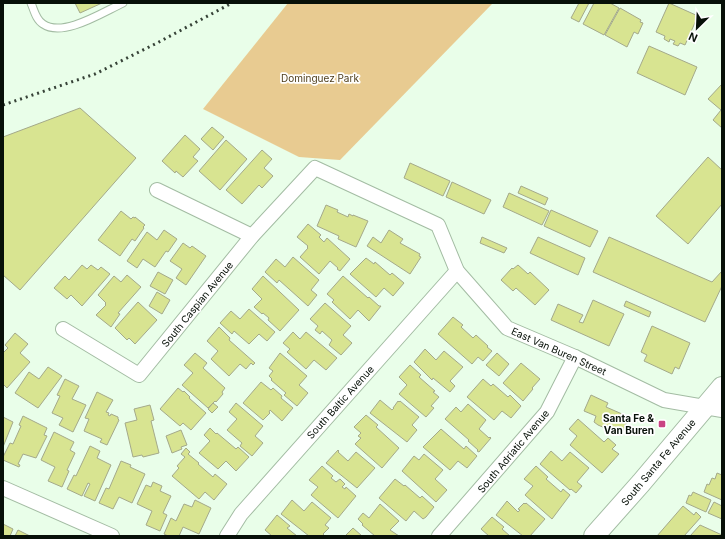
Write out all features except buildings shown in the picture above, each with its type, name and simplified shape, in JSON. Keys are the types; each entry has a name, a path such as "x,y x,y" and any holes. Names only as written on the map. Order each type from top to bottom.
{"main road":[{"name":"South Santa Fe Avenue","path":"594,536 641,483 713,409 722,387"}],"street":[{"name":"South Caspian Avenue","path":"63,329 139,375 252,236 316,168"},
{"name":"East Van Buren Street","path":"316,168 438,225 457,271 507,328 575,357 664,400 713,409"},
{"path":"157,190 252,236"},
{"name":"South Baltic Avenue","path":"227,536 240,514 457,271"},
{"name":"South Adriatic Avenue","path":"439,536 547,412 575,357"},
{"path":"3,488 112,536"}],"lane":[{"path":"31,3 36,17 42,24 53,29 65,28 77,24 123,3"}],"green space":[{"name":"Dominguez Park","path":"288,3 493,3 340,160 299,157 203,109"}],"railway":[{"path":"3,105 95,74 232,3"}],"place":[{"name":"Santa Fe & Van Buren","path":"662,424"}]}
